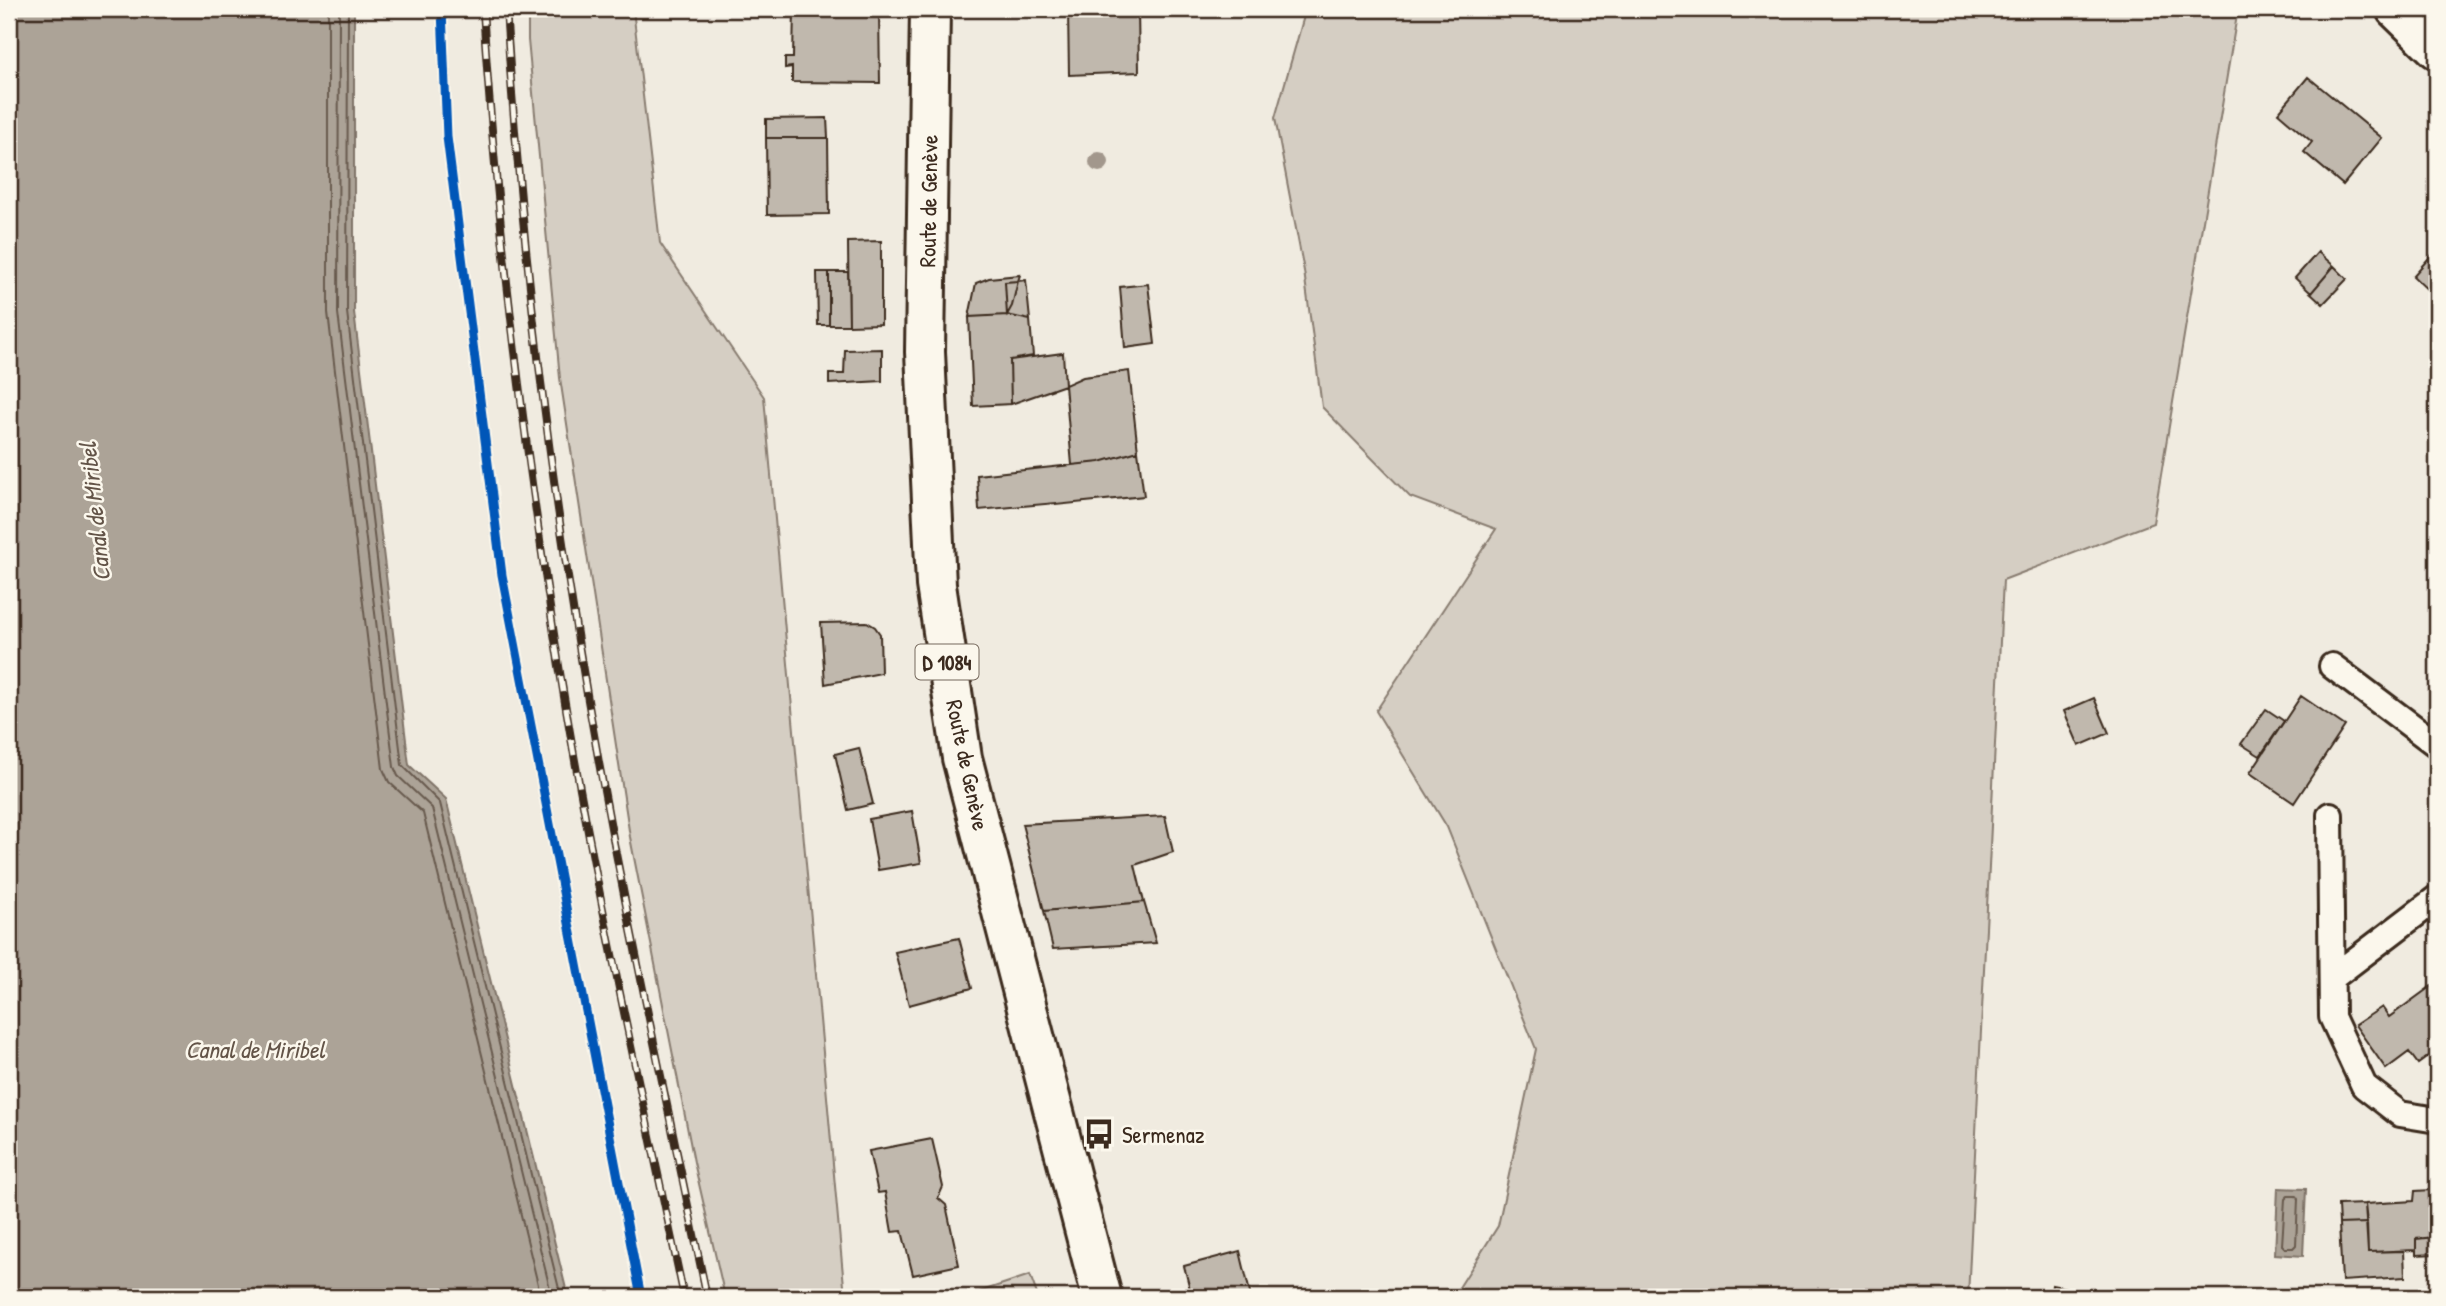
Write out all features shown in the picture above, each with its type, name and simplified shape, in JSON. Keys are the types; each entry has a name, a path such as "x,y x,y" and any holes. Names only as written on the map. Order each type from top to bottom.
{"main road":[{"name":"Route de Genève","path":"930,9 925,352 936,585 962,758 1102,1297"},
{"path":"2396,9 2437,49"}],"lane":[{"path":"2332,666 2437,745"},
{"path":"2330,815 2332,1017 2364,1086 2400,1114 2437,1120"},
{"path":"2332,978 2437,898"}],"shaded area":[{"path":"528,9 633,9 660,243 764,397 845,1297 725,1297 694,1162 630,837 560,378 528,40"},
{"path":"1306,9 2238,9 2153,523 2003,580 1968,1297 1453,1297 1498,1226 1536,1049 1447,827 1376,711 1496,529 1410,497 1322,407 1304,271 1275,118"},
{"path":"1030,1275 1038,1297 964,1297"}],"water":[{"name":"Canal de Miribel","path":"9,9 354,9 354,312 409,765 446,799 568,1297 9,1297"},
{"path":"2278,1188 2306,1189 2303,1256 2275,1254"}],"building":[{"path":"794,9 879,9 880,83 792,82 792,67 785,68 785,58 793,58"},
{"path":"1068,9 1138,9 1139,72 1069,75"},
{"path":"2308,77 2382,138 2343,185 2304,152 2312,142 2278,113"},
{"path":"827,118 828,138 766,138 766,119"},
{"path":"766,138 828,138 829,214 767,215"},
{"path":"881,241 881,324 849,325 848,242"},
{"path":"2437,249 2437,299 2413,276"},
{"path":"2318,252 2334,266 2311,293 2295,278"},
{"path":"2334,266 2347,279 2323,304 2311,293"},
{"path":"817,272 829,272 829,325 818,325"},
{"path":"829,272 848,272 849,325 829,325"},
{"path":"1020,275 1018,281 1005,282 1007,315 969,317 976,283 989,278"},
{"path":"1026,280 1030,320 1007,315 1018,281"},
{"path":"1018,281 1012,306 1007,315 1005,282"},
{"path":"1148,284 1155,344 1125,348 1120,287"},
{"path":"1007,315 1030,320 1033,356 1010,360 1011,404 973,406 969,317"},
{"path":"882,349 882,381 829,384 829,374 844,374 845,350"},
{"path":"1063,353 1065,385 1011,404 1010,360"},
{"path":"1129,371 1138,451 1100,462 1072,465 1065,385 1083,377"},
{"path":"1138,451 1144,496 979,510 977,475 1100,462"},
{"path":"867,622 880,634 881,673 825,684 821,623"},
{"path":"2301,696 2345,726 2294,803 2250,773"},
{"path":"2094,698 2109,733 2079,746 2064,711"},
{"path":"2266,709 2284,721 2260,756 2241,744"},
{"path":"859,748 873,804 848,810 835,754"},
{"path":"912,811 921,863 878,870 869,819"},
{"path":"1165,816 1173,852 1135,865 1144,902 1044,911 1022,824"},
{"path":"1144,902 1156,943 1053,949 1044,911"},
{"path":"959,938 972,988 909,1005 895,952"},
{"path":"2437,982 2437,1050 2418,1064 2409,1052 2386,1069 2355,1025 2382,1007 2389,1017"},
{"path":"932,1139 943,1187 938,1198 946,1205 959,1265 913,1275 902,1231 892,1232 885,1192 878,1193 869,1151"},
{"path":"2432,1190 2435,1237 2416,1239 2416,1250 2368,1252 2365,1204 2414,1201 2415,1191"},
{"path":"2365,1204 2367,1223 2339,1224 2338,1205"},
{"path":"2367,1223 2368,1252 2404,1251 2405,1277 2342,1281 2339,1224"},
{"path":"2435,1237 2435,1254 2416,1255 2416,1239"},
{"path":"1240,1251 1251,1297 1192,1297 1184,1266"},
{"path":"2052,1285 2112,1297 2050,1297"}],"railway":[{"path":"483,9 511,322 554,634 598,884 684,1297"},
{"path":"506,9 524,234 567,571 626,905 707,1297"}],"cycle path":[{"path":"442,9 447,137 502,575 641,1297"}],"place":[{"name":"Sermenaz","path":"1099,1134"}]}
